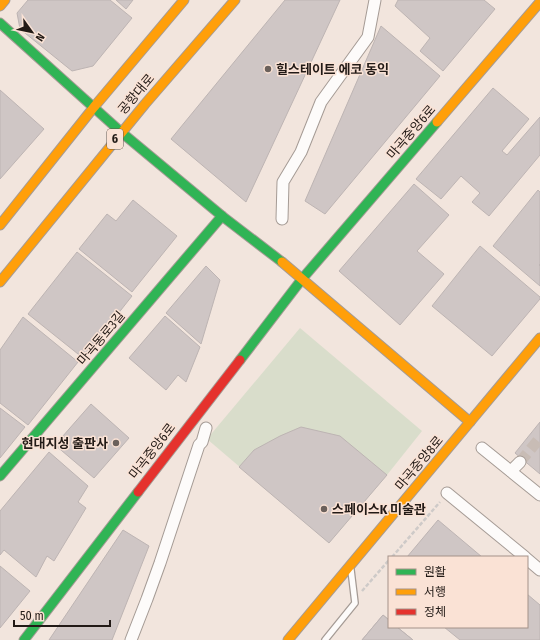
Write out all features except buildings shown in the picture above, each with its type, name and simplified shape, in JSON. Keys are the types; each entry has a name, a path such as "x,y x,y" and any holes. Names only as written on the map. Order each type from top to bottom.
{"street":[{"path":"0,6 5,0"},
{"name":"공항대로","path":"0,225 94,107 184,0"},
{"name":"공항대로","path":"0,282 122,132 200,39 235,0"},
{"path":"282,219 283,182 301,152 322,102 368,37 375,0"},
{"name":"마곡중앙6로","path":"24,640 302,279 540,2"},
{"path":"0,23 122,132 222,216 286,265 470,422"},
{"name":"마곡동로3길","path":"0,476 222,216"},
{"name":"마곡중앙8로","path":"288,640 540,338"},
{"path":"131,640 160,562 206,428"},
{"path":"482,448 540,495"},
{"path":"511,471 520,462"},
{"path":"447,493 524,556"},
{"path":"528,560 540,570"}],"lane":[{"path":"200,39 221,6"},
{"path":"325,640 355,604 350,565"}],"path":[{"path":"393,556 447,493"}],"green space":[{"path":"300,328 422,431 329,543 207,439"}],"tunnel":[{"path":"520,462 540,438"}],"traffic: fast":[{"path":"0,23 121,132 222,216 282,262"},
{"path":"240,360 302,279 437,122"},
{"path":"0,476 222,216"},
{"path":"24,640 138,492"}],"traffic: slow":[{"path":"0,6 5,0"},
{"path":"0,225 94,107 184,0"},
{"path":"0,282 145,104 235,0"},
{"path":"437,122 540,2"},
{"path":"282,262 470,422"},
{"path":"288,640 540,338"}],"traffic: jam":[{"path":"138,492 240,360"}],"place":[{"name":"힐스테이트 에코 동익","path":"268,69"},
{"name":"현대지성 출판사","path":"116,443"},
{"name":"스페이스K 미술관","path":"324,509"}]}
